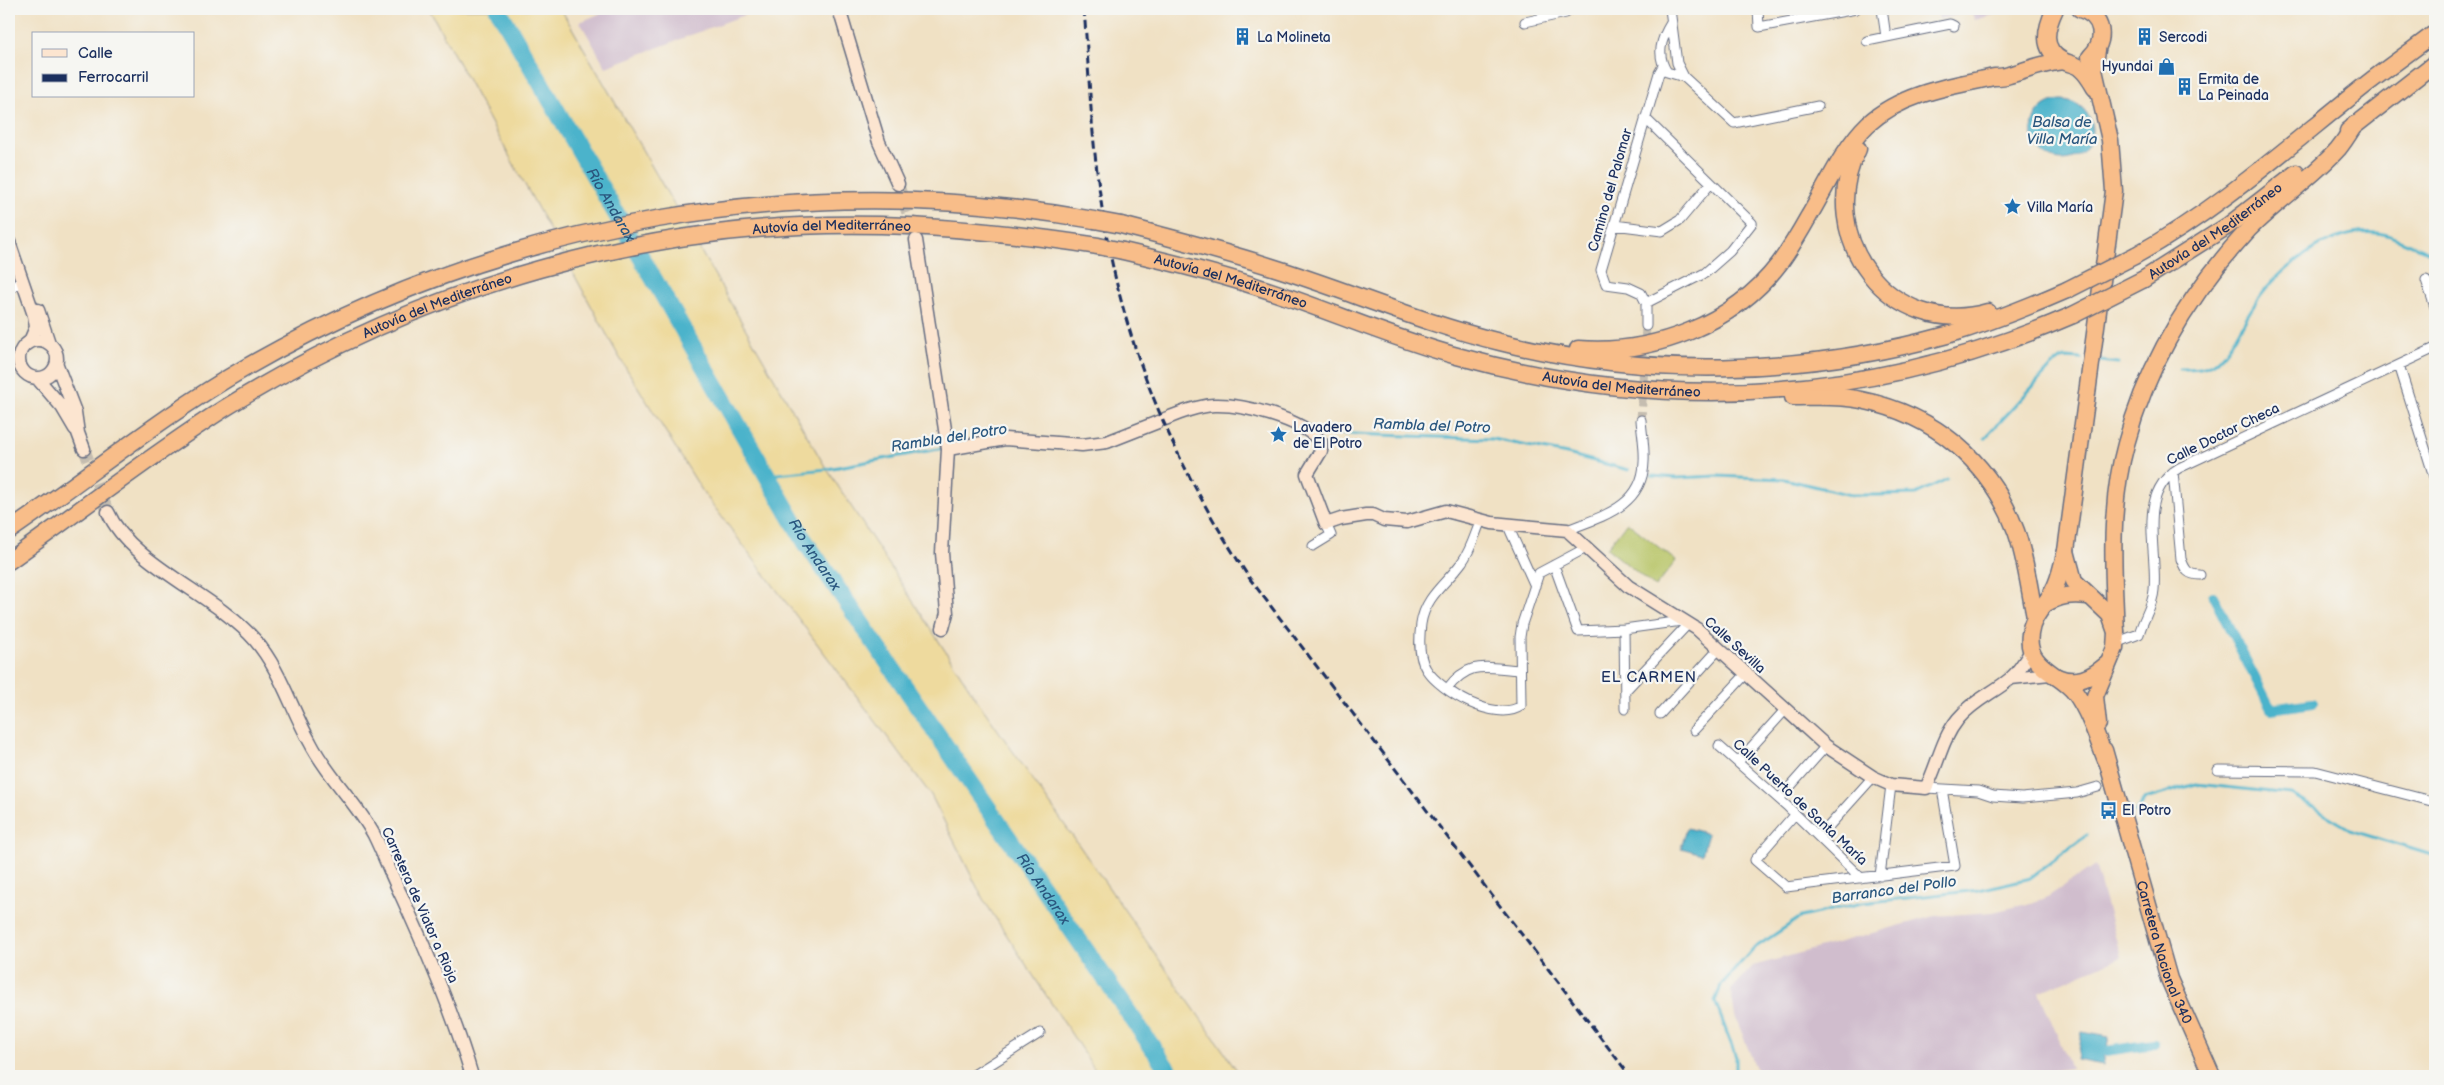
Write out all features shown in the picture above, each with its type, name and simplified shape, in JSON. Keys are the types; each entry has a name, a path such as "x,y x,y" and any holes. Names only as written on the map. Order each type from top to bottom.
{"highway":[{"path":"1996,77 2024,65 2037,54 2049,23 2054,15 2065,9"},
{"path":"2083,9 2093,14 2099,23 2102,36 2097,50 2094,70 2110,140 2114,192 2066,551 2054,589 2035,617 2029,635 2031,651 2040,667 2074,692 2085,708 2106,760"},
{"path":"2049,23 2051,51 2080,67 2099,94"},
{"name":"Autovía del Mediterráneo","path":"9,531 173,414 243,369 295,341 374,304 497,256 601,228 666,216 752,205 830,200 928,202 1028,209 1121,225 1274,267 1417,318 1536,351 1635,365 1697,368 1786,364 1832,359 1947,334 2036,303 2136,255 2163,240 2226,196 2369,82 2435,33"},
{"path":"1536,351 1560,347 1610,349 1660,342 1685,333 1718,317 1748,296 1778,265 1801,231 1845,155 1868,125 1884,113 1917,95 2007,76 2038,65 2087,60 2097,50"},
{"name":"Autovía del Mediterráneo","path":"9,562 195,428 241,399 300,366 410,313 559,263 664,241 765,229 878,225 926,227 1015,234 1098,246 1193,268 1262,288 1427,347 1504,369 1568,381 1648,391 1738,392 1876,377 1985,349 2073,315 2144,280 2229,225 2355,124 2435,63"},
{"path":"1884,113 1863,139 1852,161 1846,185 1844,205 1847,227 1855,251 1866,270 1888,294 1913,308 1937,316 1978,315 2010,306 2036,303"},
{"path":"2106,760 2095,712 2096,696 2116,638 2113,544 2118,490 2126,445 2152,370 2183,315 2230,250 2250,228 2338,149 2355,124"},
{"path":"1738,392 1768,398 1824,396 1861,400 1918,421 1958,446 1973,459 1996,490 2006,509 2023,556 2035,617"},
{"path":"2066,551 2074,581 2088,596 2100,604 2110,616 2116,638"},
{"path":"2045,604 2056,597 2073,594 2088,596"},
{"path":"2050,674 2065,680 2080,680 2094,676 2106,666"},
{"name":"Carretera Nacional 340","path":"2106,760 2169,979 2212,1076"}],"street":[{"path":"839,9 879,142 898,184"},
{"path":"1525,22 1566,13 1569,9"},
{"path":"1670,9 1677,64 1684,77 1734,123 1818,106"},
{"path":"1758,9 1759,27 1856,9"},
{"path":"1882,9 1886,37"},
{"name":"Camino del Palomar","path":"1646,303 1641,293 1628,287 1606,284 1601,270 1645,118 1663,66 1661,39 1671,23"},
{"path":"1867,41 1950,24 1954,26"},
{"path":"1663,66 1667,72 1684,77"},
{"path":"1645,118 1752,223 1730,251 1704,273 1646,303 1646,326"},
{"path":"1614,225 1662,231 1680,220 1711,183"},
{"path":"916,240 948,449 942,553 946,613 943,628"},
{"path":"9,242 25,284 44,323 49,343 56,352 57,365 75,412 78,434"},
{"path":"2426,280 2435,307"},
{"path":"9,290 25,284"},
{"path":"22,368 19,356 36,327 25,284"},
{"path":"49,343 37,340 9,358 31,377 37,378 49,375 57,365"},
{"name":"Calle Doctor Checa","path":"2116,638 2139,634 2149,608 2154,593 2155,576 2152,506 2157,492 2172,472 2435,348"},
{"path":"2399,365 2435,480"},
{"path":"37,378 62,407 78,434 84,449"},
{"path":"948,449 1006,439 1082,445 1108,442 1189,410 1214,405 1268,413 1314,433 1321,442 1321,451 1307,474 1331,536 1313,546"},
{"path":"1326,524 1366,514 1374,515 1384,520 1407,522 1446,511 1508,526 1546,527 1566,530 1615,512 1634,492 1642,478 1644,464 1641,420"},
{"path":"2172,472 2181,559 2185,569 2192,574 2200,574"},
{"name":"Carretera de Viator a Rioja","path":"108,512 122,536 153,562 226,613 245,629 264,652 285,688 310,743 374,837 456,1023 472,1076"},
{"path":"1481,520 1463,561 1424,608 1420,647 1421,658 1434,678 1461,700 1505,711 1514,710 1521,706 1522,624 1539,573 1586,548"},
{"path":"1508,526 1535,586"},
{"name":"Calle Sevilla","path":"1566,530 1628,586 1685,622 1719,649 1826,746 1873,777 1892,785 1978,792 1993,796 2022,798 2078,794 2098,788"},
{"path":"1554,564 1578,631 1624,629 1685,622"},
{"path":"1624,691 1685,622"},
{"path":"1624,629 1625,709"},
{"path":"1660,714 1719,649"},
{"path":"1926,788 1935,770 1943,744 1957,721 1978,699 2011,678 2031,651"},
{"path":"1447,689 1458,674 1478,667 1520,670"},
{"path":"1694,730 1746,674"},
{"path":"2011,678 2050,674"},
{"path":"1738,762 1786,709"},
{"name":"Calle Puerto de Santa María","path":"1720,746 1819,836 1861,878"},
{"path":"1779,799 1826,746"},
{"path":"2218,770 2315,771 2435,802"},
{"path":"1819,836 1873,777"},
{"path":"1880,876 1892,785"},
{"path":"1795,814 1755,860 1786,888 1955,866 1942,789"},
{"path":"972,1076 1040,1033"}],"shaded area":[{"path":"611,9 760,9 606,67 580,22"},
{"path":"1937,9 2014,9 1975,20 1971,12 1939,19"},
{"path":"2095,865 2121,957 2039,992 2071,1068 2024,1076 1759,1076 1735,1016 1731,990 1753,966 1934,916 1993,912 2027,904 2046,898"}],"green space":[{"path":"1627,522 1676,561 1655,587 1607,548"}],"sand":[{"path":"429,9 561,9 823,463 979,703 1241,1076 1099,1076 983,899 931,795 703,492 618,355"}],"water":[{"name":"Balsa de Villa María","path":"2062,100 2079,105 2087,113 2092,130 2087,147 2079,155 2062,160 2045,155 2037,147 2032,130 2037,113 2045,105"},
{"path":"1687,828 1708,834 1702,854 1681,848"},
{"path":"2082,1032 2109,1037 2103,1065 2077,1060"}],"waterway":[{"name":"Río Andarax","path":"498,9 806,543 1172,1076"},
{"name":"Rambla del Potro","path":"2180,369 2206,366 2219,359 2261,295 2289,267 2323,244 2359,233 2378,233 2391,236 2435,254"},
{"name":"Rambla del Potro","path":"1985,438 2052,366 2064,358 2081,359"},
{"name":"Rambla del Potro","path":"2100,361 2118,363"},
{"name":"Rambla del Potro","path":"1315,429 1324,433 1493,439 1567,454 1629,470"},
{"name":"Rambla del Potro","path":"767,475 827,469 944,448"},
{"name":"Rambla del Potro","path":"1652,476 1784,479 1851,495 1916,494 1947,479"},
{"path":"2213,596 2271,709 2313,703"},
{"name":"Barranco del Pollo","path":"2135,812 2145,799 2196,784 2291,794 2353,831 2435,856"},
{"name":"Barranco del Pollo","path":"1736,1076 1736,1057 1715,1001 1722,984 1753,949 1801,917 1862,903 1979,890 2030,878 2087,835"},
{"path":"2106,1051 2154,1044"}],"tunnel":[{"path":"898,184 914,233"},
{"path":"1641,420 1646,326"},
{"path":"84,449 108,512"}],"railway":[{"path":"1084,9 1097,171 1109,247 1120,298 1152,396 1196,489 1250,579 1630,1076"}],"place":[{"name":"La Molineta","path":"1243,37"},
{"name":"Sercodi","path":"2145,37"},
{"name":"Hyundai","path":"2167,66"},
{"name":"Ermita de La Peinada","path":"2184,87"},
{"name":"Villa María","path":"2013,207"},
{"name":"Lavadero de El Potro","path":"1279,435"},
{"name":"El Potro","path":"2108,810"}],"district":[{"name":"EL CARMEN","path":"1649,677"}]}
